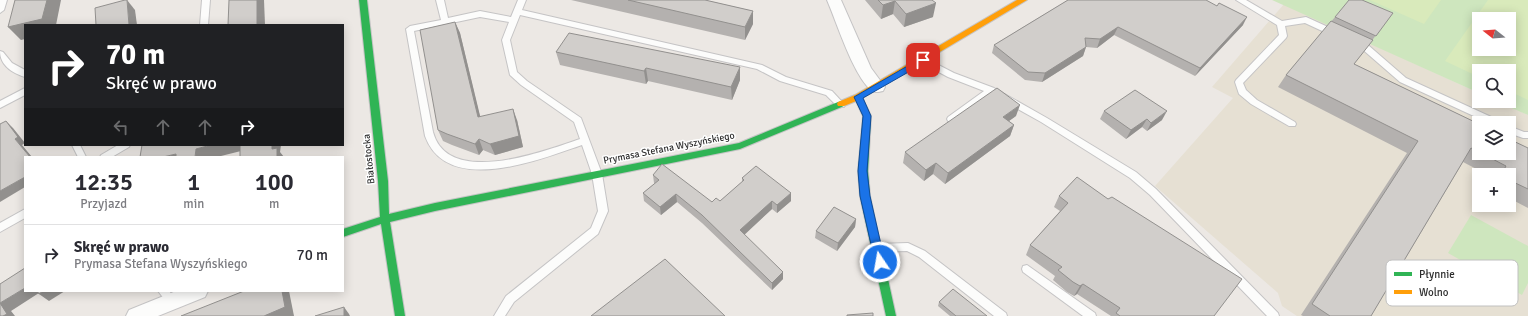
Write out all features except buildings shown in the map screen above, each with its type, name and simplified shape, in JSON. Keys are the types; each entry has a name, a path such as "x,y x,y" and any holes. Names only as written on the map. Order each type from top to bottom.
{"street":[{"name":"Białostocka","path":"363,0 383,181 385,219 400,316"},
{"path":"834,0 864,70 877,86"},
{"name":"Prymasa Stefana Wyszyńskiego","path":"344,233 385,219 435,207 740,146 858,97 1023,0"},
{"path":"858,97 867,116 863,171 865,196 891,316"},
{"path":"136,316 168,296 192,292"}],"lane":[{"path":"0,10 3,0"},
{"path":"204,24 206,0"},
{"path":"440,0 445,22"},
{"path":"499,316 510,299 596,231 603,211 597,174 578,120 524,84 513,73 506,40 522,0"},
{"path":"1240,0 1281,24 1306,20 1365,47 1403,80 1482,116"},
{"path":"585,141 508,164 462,166 442,156 431,140 410,29 480,14 516,16 759,67 783,79 829,93 841,105"},
{"path":"1281,24 1283,36 1239,82 1242,92 1254,102 1292,124"},
{"path":"0,54 9,65 24,73"},
{"path":"923,60 951,75 991,90 1044,120 1133,175 1153,192 1274,316"},
{"path":"951,119 991,90"},
{"path":"0,105 24,92"},
{"path":"1516,132 1523,135 1528,135"},
{"path":"76,146 82,156"},
{"path":"106,156 124,146"},
{"path":"0,228 24,214"},
{"path":"877,248 908,247 922,254 1002,316"},
{"path":"1027,269 1091,316"}],"shaded area":[{"path":"1284,4 1472,90 1472,108 1512,108 1528,115 1528,316 1297,316 1282,306 1278,293 1155,186 1233,98 1212,87"}],"green space":[{"path":"1272,0 1528,0 1528,115 1512,108 1516,108 1516,64 1472,64 1472,90"},
{"path":"1370,0 1441,0 1424,24"},
{"path":"1488,0 1528,0 1528,100 1516,94 1516,64 1472,64 1472,74 1445,61 1472,23 1472,56 1516,56 1516,12 1480,12"},
{"path":"1471,215 1528,246 1528,283 1522,295 1518,293 1518,260 1460,260 1448,253"}],"traffic: fast":[{"path":"363,0 383,181 385,219 400,316"},
{"path":"858,97 867,116 863,171 865,196 891,316"},
{"path":"344,233 385,219 435,207 740,146 841,104"}],"traffic: slow":[{"path":"841,104 858,97 1023,0"}],"route":[{"path":"880,262 865,196 863,171 867,116 858,97 923,60"}]}
